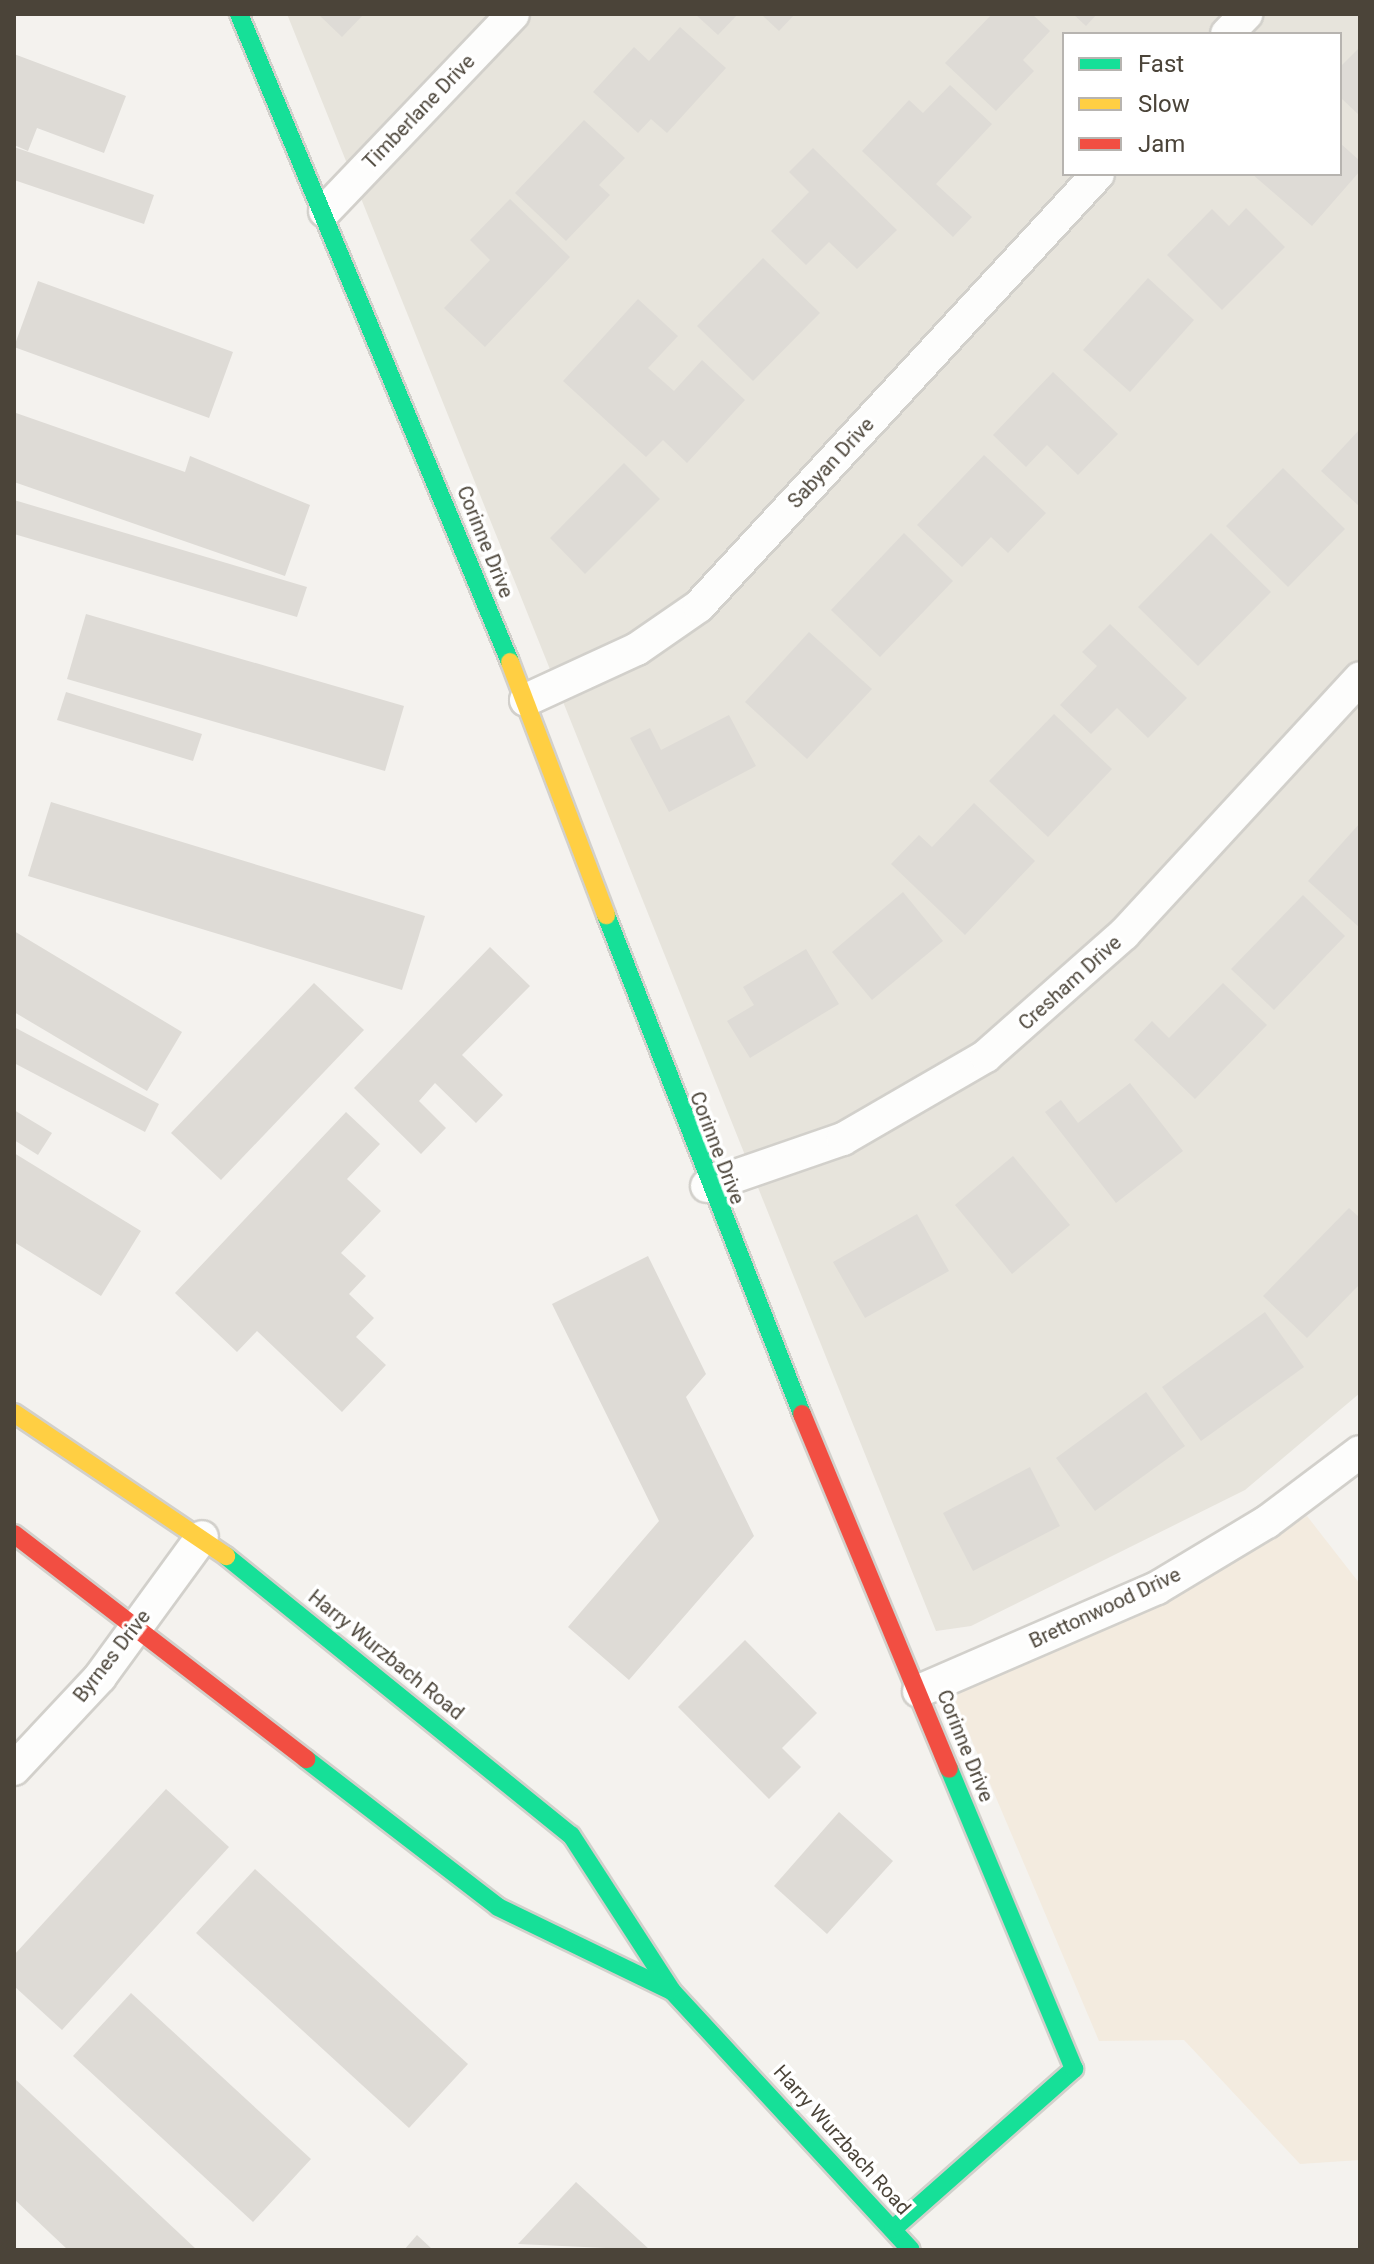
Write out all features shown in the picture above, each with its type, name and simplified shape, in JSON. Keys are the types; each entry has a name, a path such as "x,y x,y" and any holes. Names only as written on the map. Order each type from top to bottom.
{"street":[{"name":"Corinne Drive","path":"239,14 325,211 526,700 707,1186 1074,2069 893,2229"},
{"name":"Timberlane Drive","path":"325,211 513,14"},
{"path":"1229,32 1246,14"},
{"name":"Sabyan Drive","path":"526,700 637,649 699,606 1096,176"},
{"name":"Cresham Drive","path":"707,1186 843,1139 986,1056 1124,934 1360,678"},
{"name":"Harry Wurzbach Road","path":"14,1413 202,1537 571,1835 672,1991 911,2250"},
{"name":"Brettonwood Drive","path":"919,1691 1157,1588 1267,1522 1360,1452"},
{"name":"Harry Wurzbach Road","path":"14,1534 498,1907 672,1991"},
{"name":"Byrnes Drive","path":"14,1769 137,1627 202,1537"}],"shaded area":[{"path":"287,14 1360,14 1360,1393 1245,1490 971,1626 936,1631"},
{"path":"1307,1516 1360,1584 1360,2160 1300,2164 1184,2040 1099,2041 953,1696 1190,1588"}],"building":[{"path":"318,14 364,14 342,37"},
{"path":"695,14 738,14 718,35"},
{"path":"761,14 795,14 779,31"},
{"path":"992,14 1032,14 1050,31 1023,60 1034,71 996,111 945,63"},
{"path":"1073,14 1097,14 1086,26"},
{"path":"680,27 726,68 667,133 651,119 638,133 593,92 634,47 649,61"},
{"path":"1360,47 1360,116 1342,99 1342,65"},
{"path":"14,54 126,96 104,153 37,128 28,151 14,145"},
{"path":"950,85 992,124 936,184 972,217 953,237 862,151 909,100 923,113"},
{"path":"584,120 625,158 599,185 610,195 566,241 515,193"},
{"path":"1342,145 1360,161 1360,171 1312,226 1254,176 1342,176"},
{"path":"14,147 154,195 144,224 14,180"},
{"path":"813,148 897,230 857,269 829,242 806,265 771,231 809,192 789,172"},
{"path":"510,199 570,257 485,347 444,308 490,260 470,240"},
{"path":"1246,208 1285,247 1222,310 1167,255 1212,209 1229,226"},
{"path":"763,258 820,313 753,381 697,326"},
{"path":"1148,278 1194,320 1130,392 1083,350"},
{"path":"38,281 233,352 209,418 14,347"},
{"path":"638,299 678,336 648,368 674,391 702,360 745,400 687,463 663,440 646,457 563,381"},
{"path":"1053,372 1118,434 1078,475 1047,445 1026,467 993,435"},
{"path":"16,413 185,472 190,456 310,505 285,576 14,482"},
{"path":"1360,429 1360,507 1321,471"},
{"path":"984,455 1046,513 1008,553 991,537 962,567 917,525"},
{"path":"624,463 660,499 585,574 550,538"},
{"path":"1283,468 1345,529 1288,587 1226,526"},
{"path":"14,500 307,587 297,617 14,534"},
{"path":"904,533 953,581 880,657 831,610"},
{"path":"1211,533 1271,592 1198,666 1138,607"},
{"path":"86,614 404,706 385,771 67,679"},
{"path":"1110,624 1187,698 1148,738 1117,708 1091,734 1060,705 1097,666 1082,652"},
{"path":"809,632 872,689 807,759 745,702"},
{"path":"66,692 202,734 193,761 57,720"},
{"path":"1054,714 1112,769 1048,837 989,781"},
{"path":"729,715 756,766 669,812 630,738 650,728 661,750"},
{"path":"51,802 425,916 402,990 28,876"},
{"path":"974,803 1035,861 965,935 891,864 919,835 932,847"},
{"path":"1360,823 1360,928 1308,881"},
{"path":"903,892 943,941 872,1000 832,952"},
{"path":"1303,895 1345,936 1274,1010 1231,969"},
{"path":"14,931 182,1032 147,1091 14,1012"},
{"path":"490,947 530,986 462,1055 503,1095 476,1123 435,1083 419,1101 446,1128 421,1154 354,1088"},
{"path":"806,949 839,1004 750,1058 727,1021 754,1005 743,987"},
{"path":"314,983 364,1030 221,1180 171,1133"},
{"path":"1223,983 1267,1025 1195,1099 1134,1040 1152,1021 1169,1038"},
{"path":"14,1027 159,1104 145,1132 14,1063"},
{"path":"1130,1083 1183,1151 1116,1203 1045,1112 1061,1100 1078,1123"},
{"path":"14,1110 52,1133 38,1155 14,1140"},
{"path":"346,1112 380,1144 347,1179 381,1211 341,1253 366,1276 349,1294 374,1318 356,1337 386,1365 342,1412 257,1331 237,1352 175,1293"},
{"path":"14,1153 141,1231 101,1296 14,1242"},
{"path":"1013,1156 1070,1225 1012,1274 955,1205"},
{"path":"1349,1208 1360,1218 1360,1284 1307,1338 1263,1296"},
{"path":"917,1214 949,1271 865,1318 833,1262"},
{"path":"648,1256 706,1374 686,1397 754,1536 629,1680 568,1627 659,1521 552,1304"},
{"path":"1265,1312 1304,1367 1201,1441 1162,1387"},
{"path":"1146,1392 1185,1446 1095,1511 1056,1458"},
{"path":"1030,1467 1060,1526 973,1571 943,1513"},
{"path":"745,1640 817,1713 782,1748 801,1767 769,1799 678,1707"},
{"path":"166,1789 229,1847 62,2030 14,1986 14,1955"},
{"path":"839,1812 893,1861 827,1934 774,1886"},
{"path":"255,1869 468,2064 409,2128 196,1933"},
{"path":"131,1993 311,2159 253,2222 73,2056"},
{"path":"14,2078 197,2250 68,2250 14,2199"},
{"path":"576,2182 650,2250 518,2244"},
{"path":"417,2235 433,2250 404,2250"}],"traffic: fast":[{"path":"239,14 510,662"},
{"path":"606,915 802,1414"},
{"path":"226,1556 571,1835 672,1991 911,2250"},
{"path":"306,1759 498,1907 670,1990"},
{"path":"893,2229 1074,2069 949,1769"}],"traffic: slow":[{"path":"510,662 606,915"},
{"path":"14,1413 226,1556"}],"traffic: jam":[{"path":"802,1414 949,1769"},
{"path":"14,1534 306,1759"}]}
